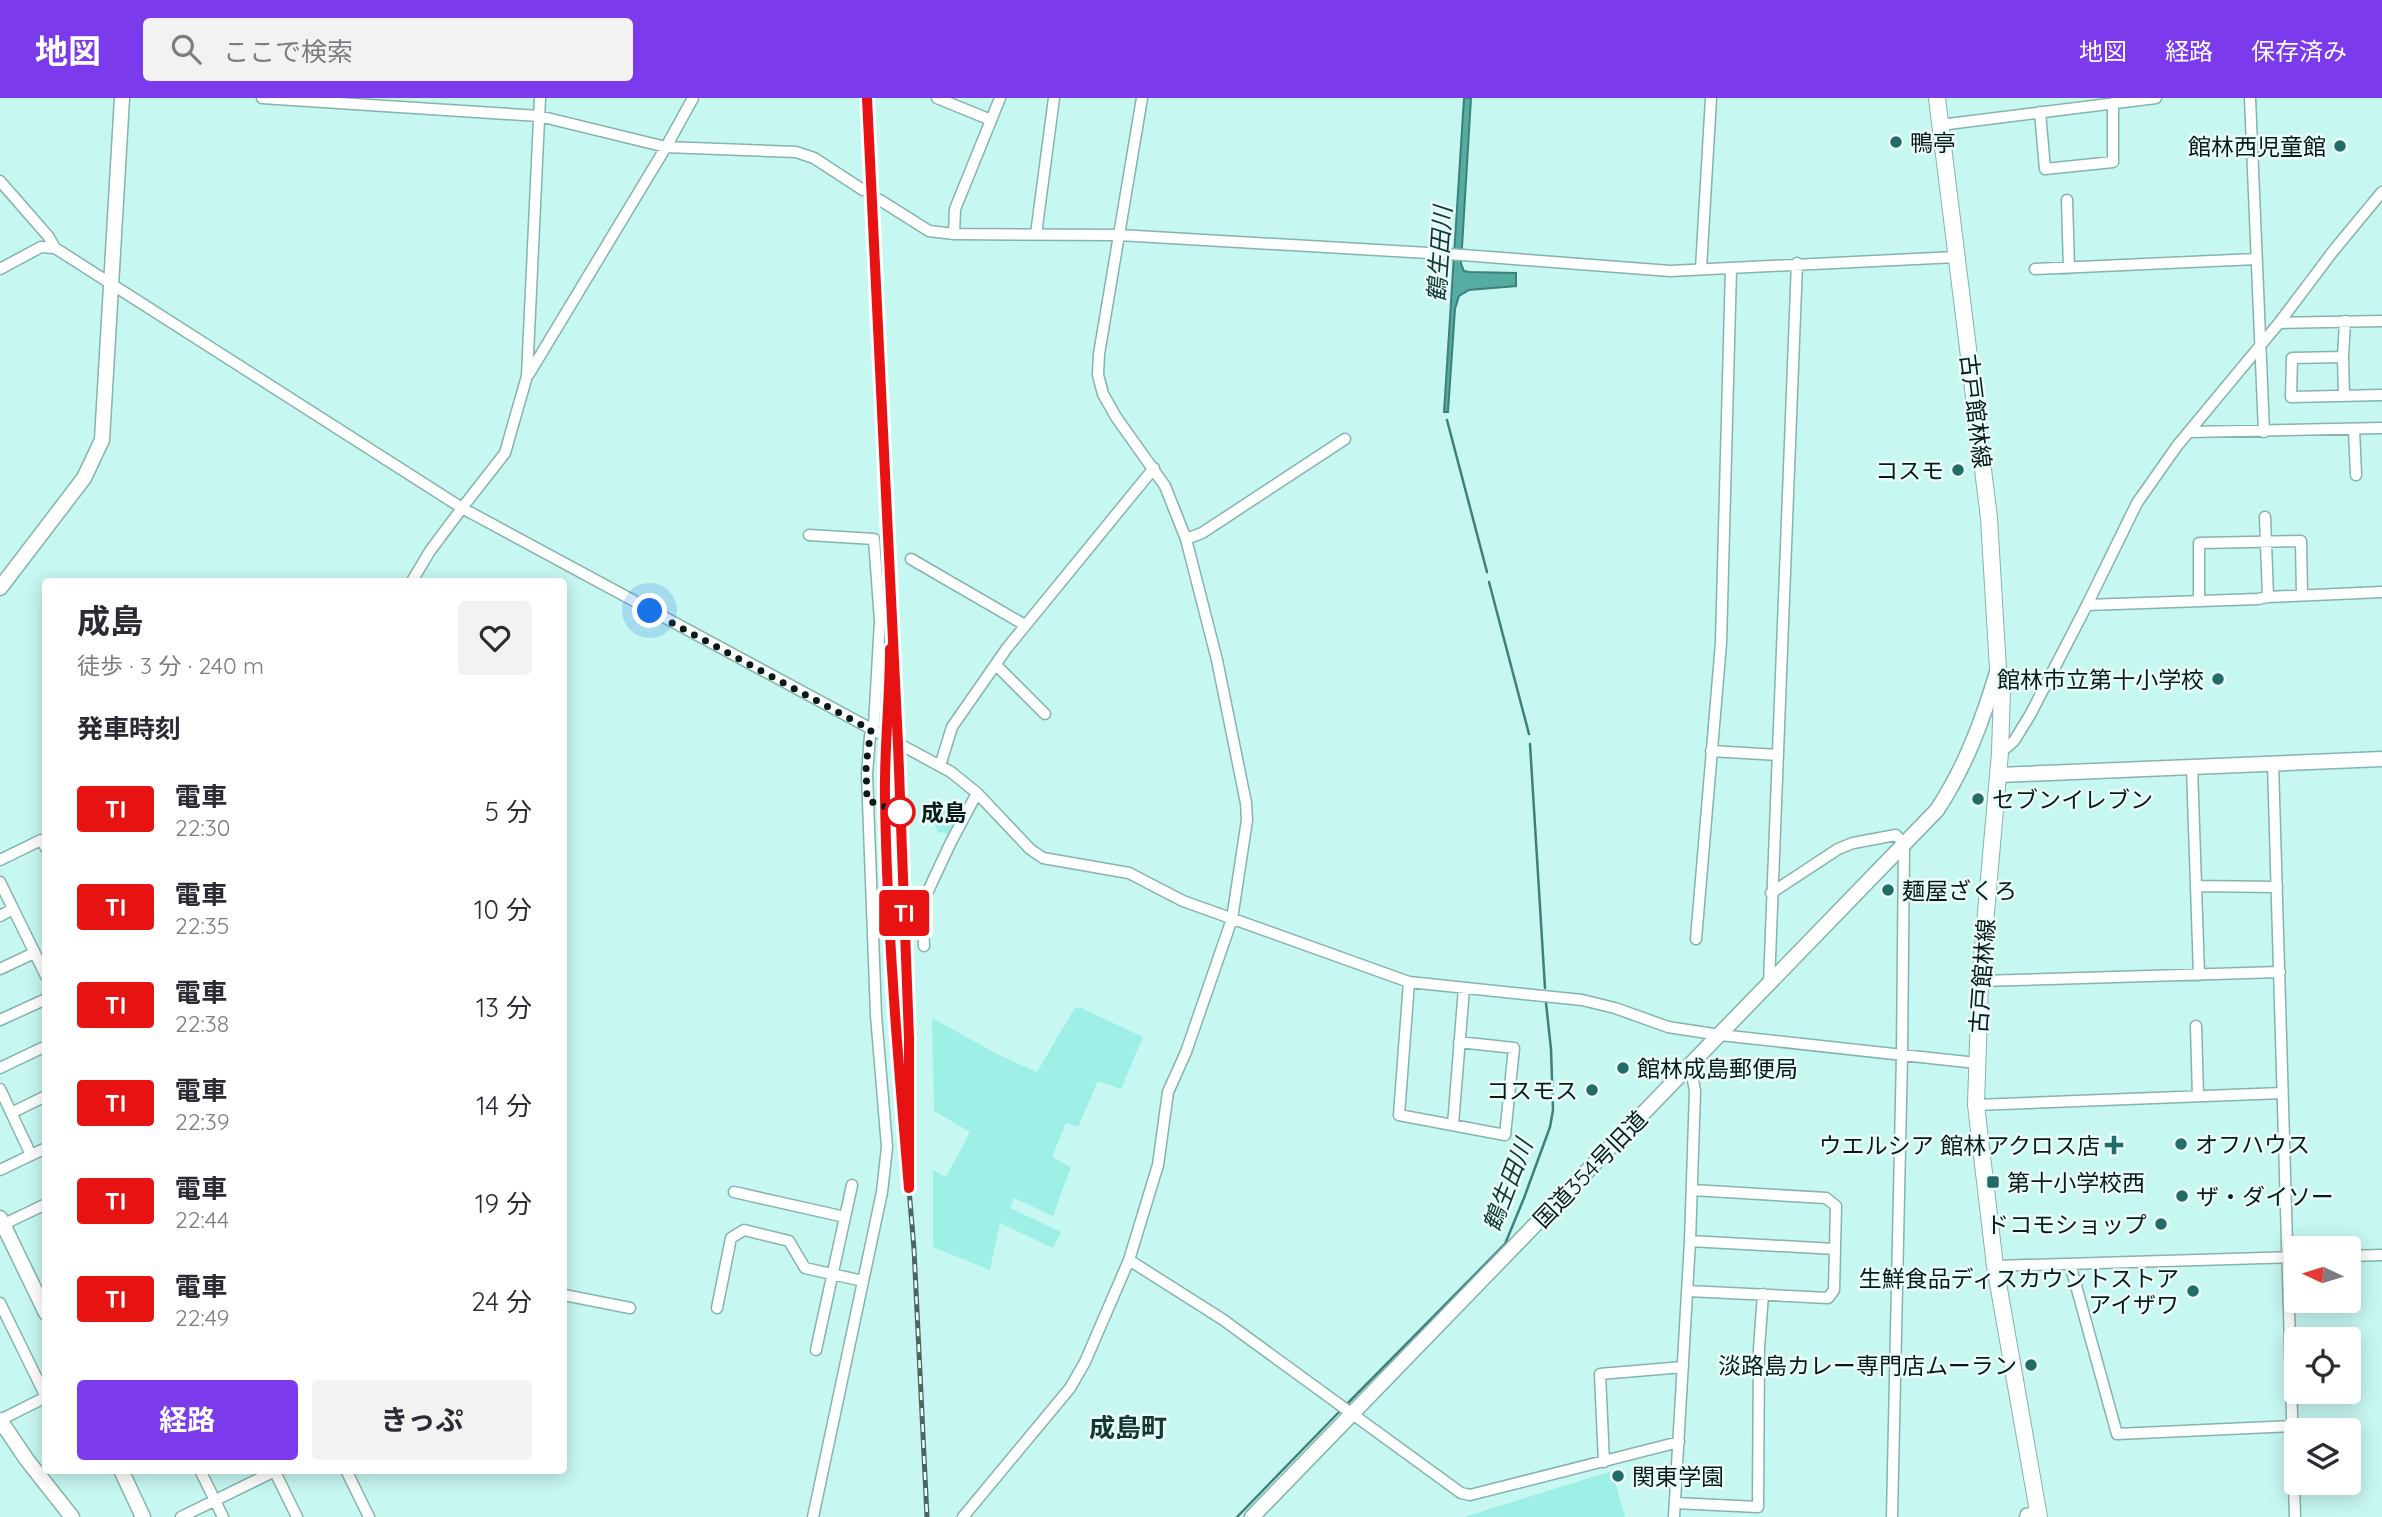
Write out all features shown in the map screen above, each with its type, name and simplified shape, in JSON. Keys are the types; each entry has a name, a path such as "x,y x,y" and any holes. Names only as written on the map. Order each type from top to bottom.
{"main road":[{"name":"古戸館林線","path":"1937,98 1989,518 1998,668 2002,688 1999,775 1980,981 1976,1105 1995,1266 2034,1515"}],"street":[{"path":"0,588 84,478 102,440 122,98"},
{"path":"262,98 539,116 666,147 796,152 814,158 863,190"},
{"path":"414,578 461,508 505,453 527,376 540,98"},
{"path":"527,376 693,98"},
{"path":"937,98 991,120"},
{"path":"954,234 955,209 1000,98"},
{"path":"1036,234 1054,98"},
{"path":"963,1517 1070,1388 1085,1362 1129,1260 1158,1164 1168,1092 1186,1052 1232,919 1247,820 1246,803 1217,660 1186,540 1173,503 1154,468 1116,417 1103,394 1098,375 1099,354 1142,98"},
{"path":"1701,269 1711,98"},
{"path":"1940,125 2156,98"},
{"path":"2250,98 2264,432"},
{"path":"2040,112 2045,169 2113,162 2113,103"},
{"path":"0,181 48,236 55,248 461,508 951,772 977,793 1030,849 1043,858 1129,873 1183,901 1409,982 1582,1000 1615,1008 1668,1027 1720,1035 1976,1063"},
{"path":"2000,753 2014,741 2030,715 2137,503 2189,432 2382,192"},
{"path":"880,200 929,231 954,234 1119,235 1670,271 1956,257"},
{"path":"2067,200 2069,268"},
{"path":"0,269 41,247 55,248"},
{"path":"2035,269 2256,260"},
{"path":"1769,985 1797,263"},
{"path":"1696,939 1721,643 1731,268"},
{"path":"2344,396 2345,321"},
{"path":"2279,323 2382,321"},
{"path":"2343,357 2292,358 2291,397 2382,395"},
{"path":"2189,432 2382,428"},
{"path":"2354,429 2356,475"},
{"path":"1186,540 1202,533 1345,439"},
{"path":"940,766 951,727 1025,625 1154,468"},
{"path":"2265,517 2268,597"},
{"path":"809,535 874,539 880,621 874,725 866,765 876,1015 887,1147 882,1192 813,1517"},
{"path":"2199,601 2199,543 2301,541 2302,595"},
{"path":"911,559 1025,625"},
{"path":"2087,605 2382,592"},
{"path":"996,665 1045,714"},
{"name":"国道354号旧道","path":"1252,1517 1937,810 1961,770 1977,733 1998,668"},
{"path":"1711,751 1778,755"},
{"path":"1999,775 2382,759"},
{"path":"2273,763 2282,1093 2290,1236"},
{"path":"2192,767 2199,975"},
{"path":"924,946 922,904 977,793"},
{"path":"1771,893 1846,846 1896,835 1904,844 1892,1517"},
{"path":"0,860 42,842"},
{"path":"0,883 39,956 0,969"},
{"path":"2196,886 2277,887"},
{"path":"0,916 13,909"},
{"path":"1980,981 2280,972"},
{"path":"1409,982 1399,1115 1505,1135 1514,1048 1459,1042"},
{"path":"1452,1125 1464,988"},
{"path":"0,1020 42,1001"},
{"path":"2196,1026 2198,1096"},
{"path":"0,1068 42,1048"},
{"path":"1674,1517 1692,1190 1695,1091 1688,1069"},
{"path":"0,1089 31,1155"},
{"path":"1976,1105 2282,1093"},
{"path":"11,1113 42,1099"},
{"path":"0,1170 42,1150"},
{"path":"816,1349 852,1185"},
{"path":"1688,1291 1828,1298 1834,1290 1836,1206 1826,1198 1692,1190"},
{"path":"734,1192 845,1217"},
{"path":"42,1206 1,1223 42,1305"},
{"path":"717,1308 730,1238 744,1230 789,1241 805,1268 863,1281"},
{"path":"1690,1241 1835,1249"},
{"path":"2361,1256 2382,1255"},
{"path":"1995,1266 2284,1258"},
{"path":"1129,1260 1222,1319 1461,1493 1470,1495 1679,1442"},
{"path":"2070,1264 2117,1433 2284,1426"},
{"path":"1675,1503 1758,1507 1759,1349 1763,1294"},
{"path":"567,1296 630,1308"},
{"path":"0,1303 42,1389"},
{"path":"2291,1313 2292,1418"},
{"path":"1604,1462 1600,1374 1683,1367"},
{"path":"42,1399 0,1420 27,1460 72,1517"},
{"path":"123,1474 144,1517"},
{"path":"202,1474 223,1517"},
{"path":"181,1517 267,1474"},
{"path":"277,1474 297,1517"},
{"path":"348,1474 369,1517"},
{"path":"2294,1495 2295,1517"}],"shaded area":[{"path":"1464,98 1471,98 1461,264 1464,271 1469,272 1516,273 1516,286 1469,290 1459,296 1455,309 1448,412 1444,412"},
{"path":"962,803 949,834 938,832 933,820 933,804"},
{"path":"1079,1007 1143,1037 1121,1089 1098,1081 1078,1127 1066,1123 1052,1157 1071,1167 1053,1216 1014,1198 1010,1208 1061,1232 1053,1248 1000,1223 990,1270 933,1247 933,1170 946,1177 970,1132 934,1111 932,1018 999,1055 1037,1072 1074,1009"},
{"path":"1612,1471 1625,1517 1464,1517"}],"waterway":[{"name":"鶴生田川","path":"1447,420 1487,572"},
{"name":"鶴生田川","path":"1489,582 1529,734"},
{"name":"鶴生田川","path":"1530,744 1545,988"},
{"name":"鶴生田川","path":"1348,1403 1505,1244 1550,1127 1553,1110 1546,1003"},
{"name":"鶴生田川","path":"1237,1517 1340,1411"}],"railway":[{"path":"867,98 891,627 885,765 886,834 893,998 914,1249 927,1517"},
{"path":"896,713 909,1087"}],"train":[{"name":"TI","path":"867,98 898,744 909,1038 909,1188 893,998 886,834 885,765 890,649"}],"place":[{"name":"鴨亭","path":"1896,142"},
{"name":"館林西児童館","path":"2340,146"},
{"name":"コスモ","path":"1958,470"},
{"name":"館林市立第十小学校","path":"2218,679"},
{"name":"セブンイレブン","path":"1978,799"},
{"name":"成島","path":"900,812"},
{"name":"麺屋ざくろ","path":"1888,890"},
{"name":"館林成島郵便局","path":"1623,1068"},
{"name":"コスモス","path":"1592,1090"},
{"name":"オフハウス","path":"2181,1144"},
{"name":"ウエルシア 館林アクロス店","path":"2114,1145"},
{"name":"第十小学校西","path":"1993,1182"},
{"name":"ザ・ダイソー","path":"2182,1196"},
{"name":"ドコモショップ","path":"2161,1224"},
{"name":"生鮮食品ディスカウントストア アイザワ","path":"2193,1291"},
{"name":"淡路島カレー専門店ムーラン","path":"2031,1365"},
{"name":"関東学園","path":"1618,1476"}],"district":[{"name":"成島町","path":"1128,1427"}],"route":[{"path":"650,611 871,730 866,765 867,800 900,812"}]}
